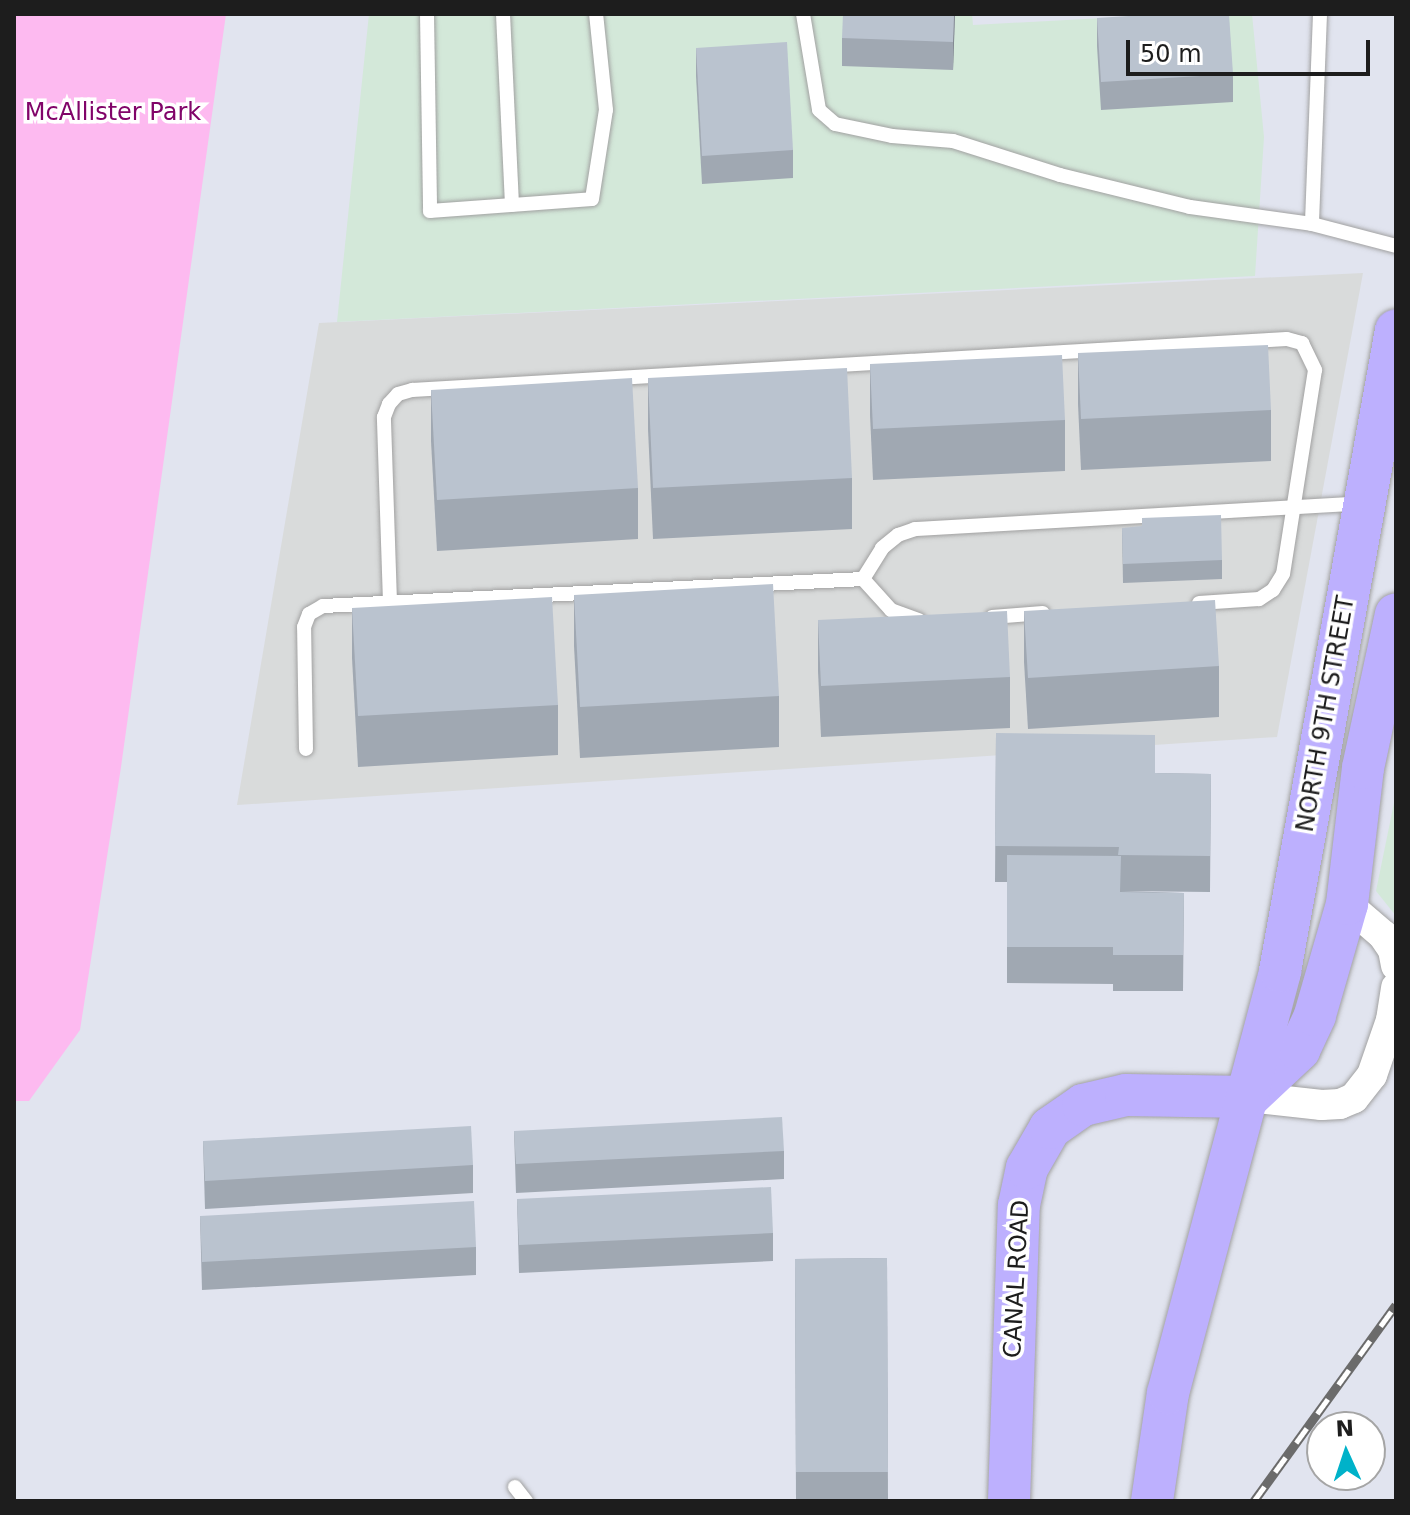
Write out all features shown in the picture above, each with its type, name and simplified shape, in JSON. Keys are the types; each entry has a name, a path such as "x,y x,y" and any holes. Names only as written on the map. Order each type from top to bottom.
{"main road":[{"name":"NORTH 9TH STREET","path":"1152,1501 1168,1393 1280,971 1396,330"},
{"name":"NORTH 9TH STREET","path":"1249,1097 1299,1050 1315,1015 1347,904 1363,768 1396,614"},
{"name":"CANAL ROAD","path":"1009,1501 1019,1205 1027,1168 1050,1128 1083,1105 1126,1095 1249,1097"}],"street":[{"path":"1347,904 1383,935 1393,950 1396,966"},
{"path":"1249,1097 1322,1105 1340,1104 1354,1098 1372,1075 1391,1020 1396,987"}],"lane":[{"path":"427,14 430,211 592,199 606,110 596,14"},
{"path":"503,14 512,205"},
{"path":"803,14 819,110 835,124 892,136 953,141 1060,175 1190,207 1312,224 1396,246"},
{"path":"1312,224 1320,14"},
{"path":"390,602 384,417 389,404 398,394 412,390 1287,339 1302,343 1315,370 1283,574 1273,590 1259,599 1179,604"},
{"path":"863,579 882,548 898,535 915,529 1365,502"},
{"path":"306,749 304,627 309,614 323,606 863,579 899,614 924,621 940,620"},
{"path":"972,618 1052,613"},
{"path":"515,1487 526,1501"}],"shaded area":[{"path":"369,14 972,14 973,25 1178,14 1252,14 1264,137 1255,276 337,322"},
{"path":"1363,273 1277,737 237,805 319,323"},
{"path":"1396,793 1396,916 1376,891"}],"green space":[{"name":"McAllister Park","path":"14,14 226,14 121,767 80,1030 29,1101 14,1101"}],"building":[{"path":"843,14 954,14 953,42 842,38"},
{"path":"1229,14 1233,74 1101,82 1097,18"},
{"path":"787,42 793,150 702,156 696,48"},
{"path":"1268,345 1271,410 1081,419 1078,353"},
{"path":"1062,355 1065,420 873,429 870,364"},
{"path":"847,368 852,478 653,488 648,378"},
{"path":"632,378 638,488 437,500 431,390"},
{"path":"1221,515 1222,560 1123,564 1122,528 1142,526 1142,518"},
{"path":"773,584 779,696 580,707 574,595"},
{"path":"552,597 558,705 358,716 352,608"},
{"path":"1215,600 1219,666 1028,678 1024,611"},
{"path":"1007,611 1010,677 821,686 818,620"},
{"path":"996,733 1155,735 1155,773 1211,774 1210,856 1118,855 1119,847 995,846"},
{"path":"1007,855 1121,856 1120,892 1184,893 1183,955 1113,955 1113,947 1007,947"},
{"path":"782,1117 784,1151 516,1164 514,1131"},
{"path":"471,1126 473,1165 205,1181 203,1141"},
{"path":"771,1187 773,1233 519,1245 517,1199"},
{"path":"474,1201 476,1247 202,1262 200,1216"},
{"path":"887,1258 888,1472 796,1472 795,1259"}],"railway":[{"path":"1254,1501 1396,1305"}]}
